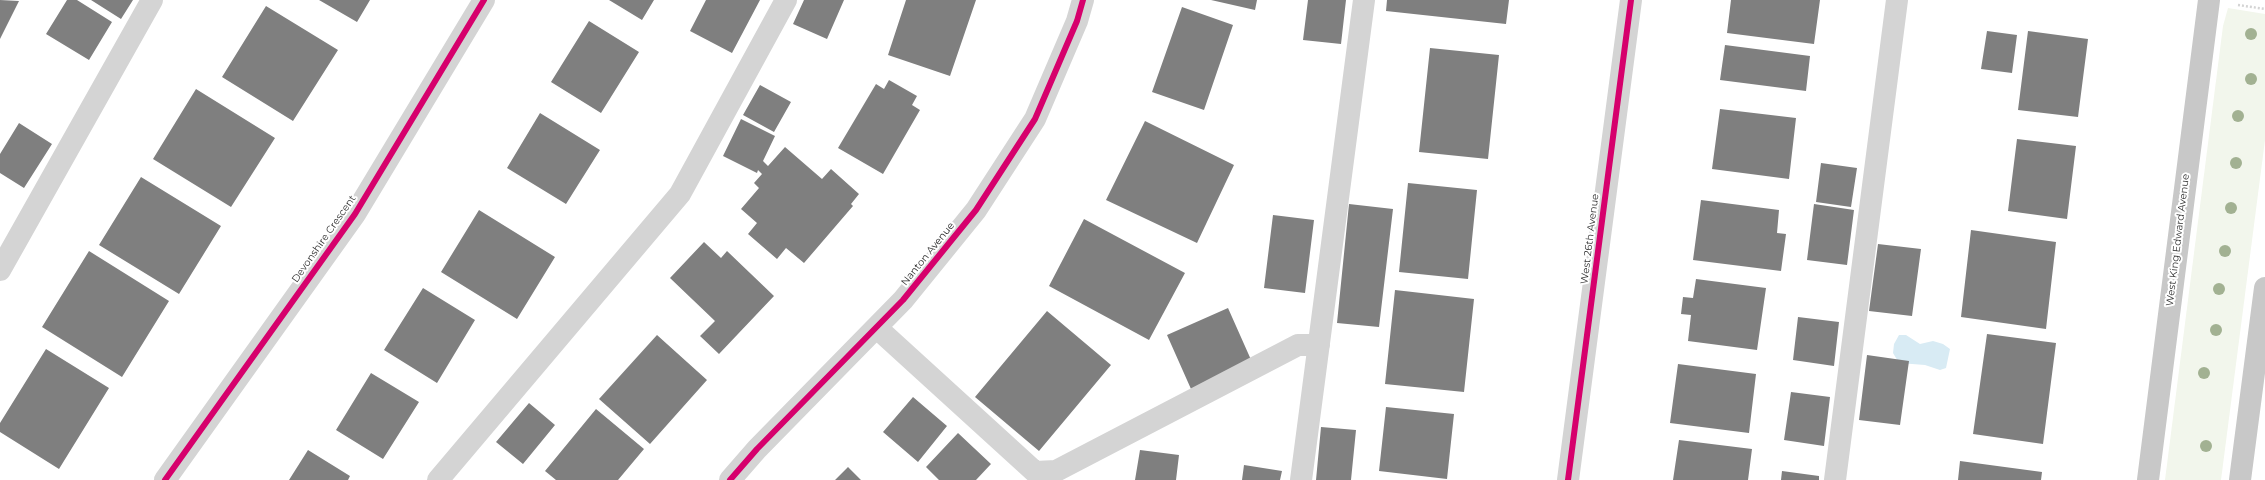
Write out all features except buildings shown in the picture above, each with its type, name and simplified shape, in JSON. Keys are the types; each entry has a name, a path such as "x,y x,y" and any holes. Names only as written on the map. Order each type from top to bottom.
{"main road":[{"name":"West King Edward Avenue","path":"2148,480 2209,0"},
{"path":"2240,480 2265,288"}],"street":[{"path":"0,270 152,0"},
{"name":"Devonshire Crescent","path":"165,480 355,214 484,0"},
{"path":"438,480 680,194 786,0"},
{"name":"Nanton Avenue","path":"730,480 757,449 903,300 976,210 1035,119 1077,21 1083,0"},
{"path":"1301,480 1364,0"},
{"name":"West 26th Avenue","path":"1568,480 1631,0"},
{"path":"1835,480 1897,0"},
{"path":"877,328 1035,472 1056,471 1298,345 1319,345"}],"path":[{"path":"2230,4 2265,9"}],"shaded area":[{"path":"2228,8 2265,14 2265,140 2221,480 2165,480 2223,26"},
{"path":"1899,335 1906,335 1920,344 1933,341 1943,344 1950,349 1946,368 1940,370 1925,365 1899,363 1893,353 1894,344"}],"cycle path":[{"path":"165,480 355,214 484,0"},
{"path":"730,480 757,449 903,300 976,210 1035,119 1077,21 1083,0"},
{"path":"1568,480 1631,0"}]}
